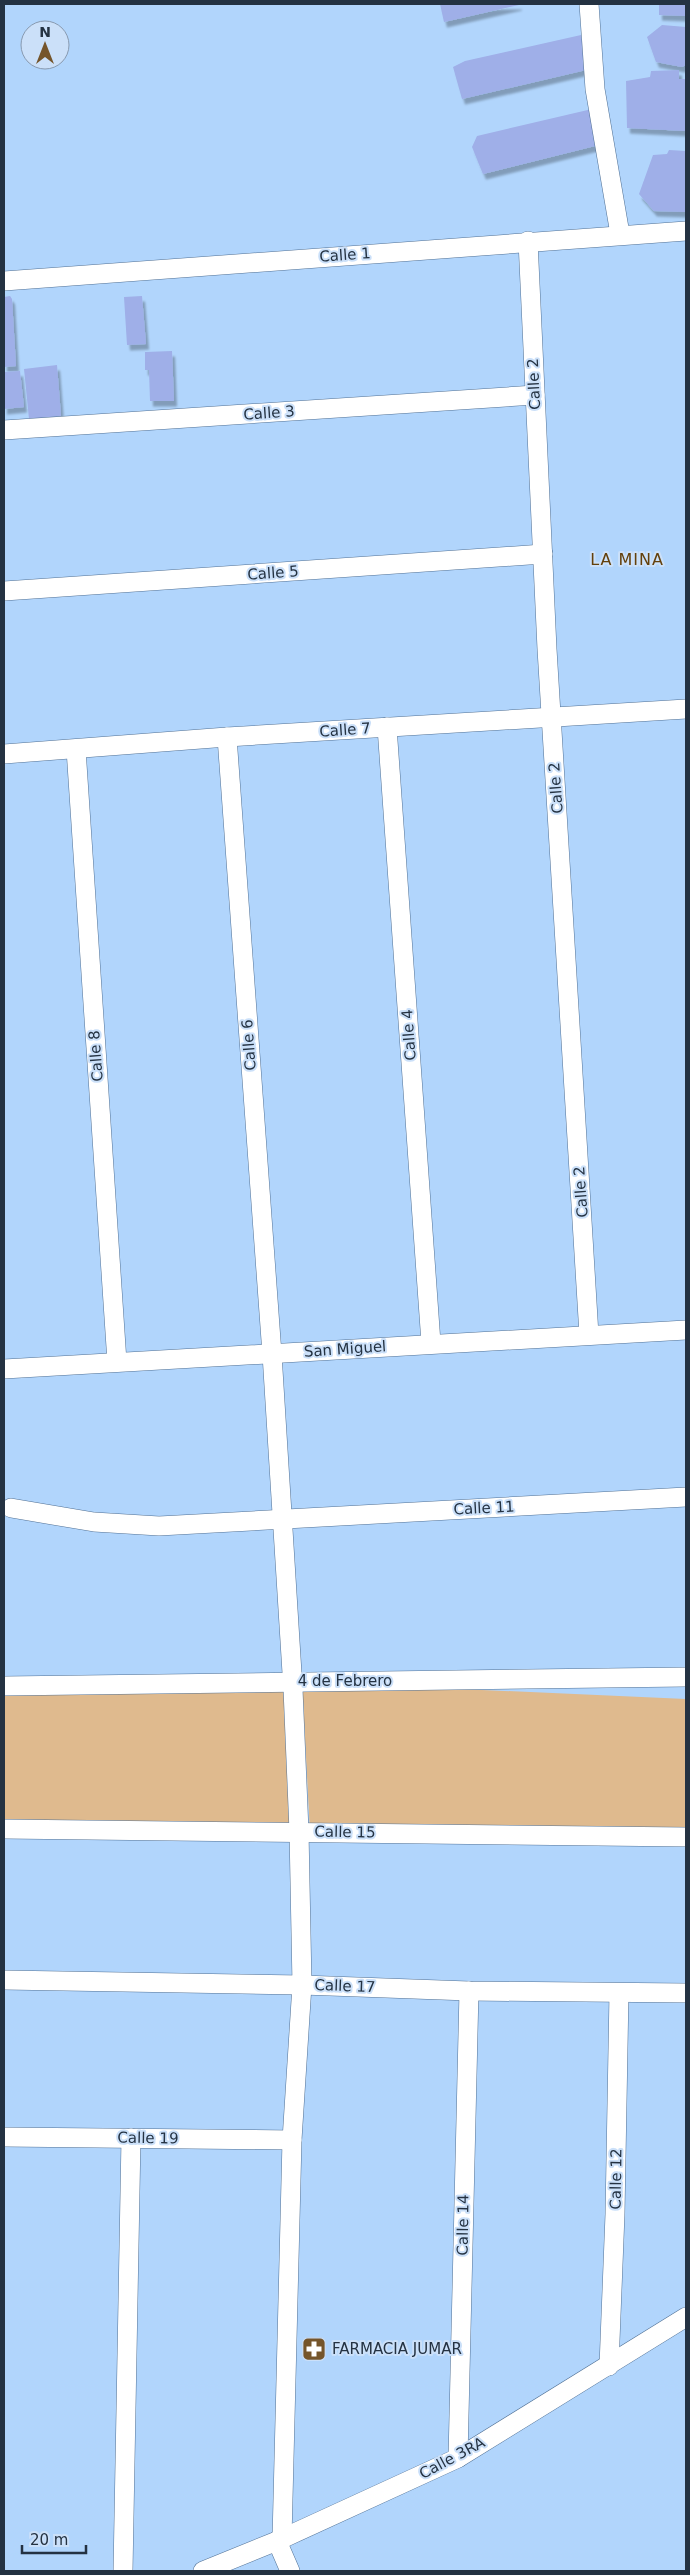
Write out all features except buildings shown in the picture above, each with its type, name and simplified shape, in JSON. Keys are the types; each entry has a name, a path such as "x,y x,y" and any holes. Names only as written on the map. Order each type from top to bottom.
{"street":[{"path":"589,4 595,89 620,234"},
{"name":"Calle 1","path":"4,281 620,234 686,231"},
{"name":"Calle 2","path":"528,241 551,716 589,1335"},
{"name":"Calle 3","path":"4,430 535,396"},
{"name":"Calle 5","path":"4,591 543,554"},
{"name":"Calle 7","path":"4,754 227,737 686,709"},
{"name":"Calle 4","path":"387,727 431,1343"},
{"name":"Calle 6","path":"227,737 272,1354 299,1830 302,1984 292,2140 279,2540"},
{"name":"Calle 8","path":"76,750 117,1362"},
{"name":"San Miguel","path":"4,1369 431,1343 686,1330"},
{"name":"Calle 11","path":"11,1508 94,1522 159,1526 686,1497"},
{"name":"4 de Febrero","path":"4,1686 686,1677"},
{"name":"Calle 15","path":"4,1829 299,1830 686,1837"},
{"name":"Calle 17","path":"4,1980 302,1984 469,1991 686,1993"},
{"name":"Calle 14","path":"458,2458 469,1991"},
{"name":"Calle 12","path":"608,2366 614,2261 619,1993"},
{"name":"Calle 19","path":"4,2137 292,2140"},
{"path":"124,2571 131,2138"},
{"name":"Calle 3RA","path":"203,2571 279,2540 458,2458 686,2316"},
{"path":"279,2540 290,2571"}],"shaded area":[{"path":"302,1682 686,1699 686,1837 310,1832"},
{"path":"4,1689 293,1689 299,1831 4,1829"}],"place":[{"name":"FARMACIA JUMAR","path":"314,2349"}],"district":[{"name":"LA MINA","path":"627,559"}]}
